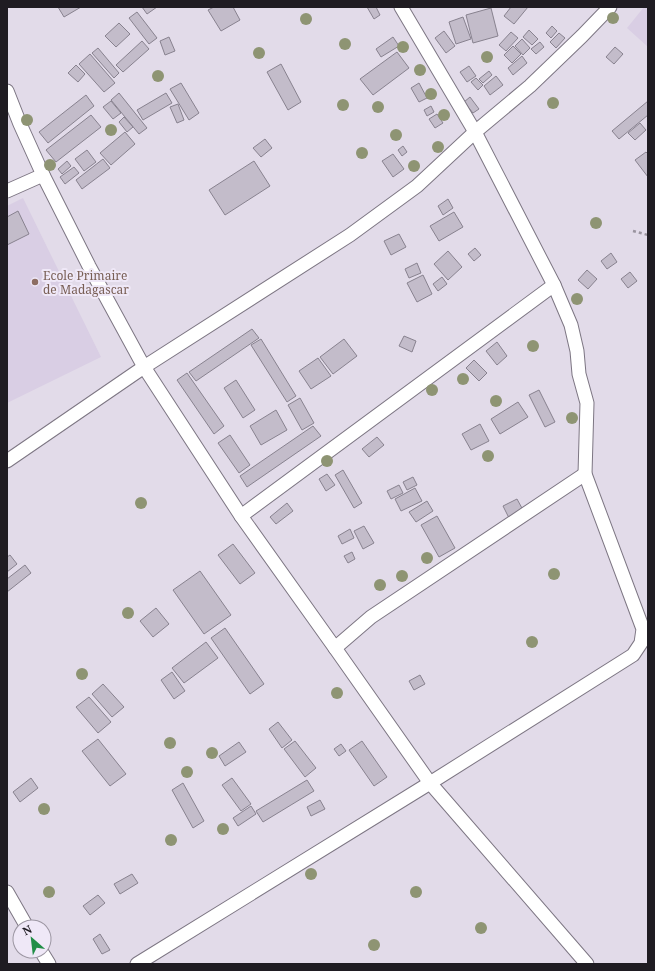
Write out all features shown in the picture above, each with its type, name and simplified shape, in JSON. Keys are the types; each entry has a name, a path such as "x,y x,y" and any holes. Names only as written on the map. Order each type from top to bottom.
{"street":[{"path":"137,964 430,783 633,655 641,643 643,629 585,474 587,403 579,374 577,351 571,325 554,286 475,132 400,7"},
{"path":"7,461 144,367 350,235 417,186 475,132 530,86 610,7"},
{"path":"7,91 43,175 89,266 144,367 241,516 430,783 587,964"},
{"path":"7,191 43,175"},
{"path":"241,516 554,286"},
{"path":"335,648 371,617 585,474"},
{"path":"7,892 22,919"}],"path":[{"path":"633,231 648,235"}],"shaded area":[{"path":"644,7 648,7 648,47 627,28"},
{"name":"Ecole Primaire de Madagascar","path":"23,198 101,357 7,403 7,206"}],"building":[{"path":"58,7 81,7 64,17"},
{"path":"142,7 157,7 147,14"},
{"path":"214,7 233,7 240,20 221,31 208,10"},
{"path":"367,7 376,7 380,15 374,19"},
{"path":"511,7 528,7 514,24 504,16"},
{"path":"491,8 498,36 473,43 466,15"},
{"path":"137,12 157,38 149,44 129,18"},
{"path":"463,17 471,39 456,44 449,22"},
{"path":"119,23 130,34 116,47 105,36"},
{"path":"552,26 557,31 551,38 546,33"},
{"path":"529,30 538,39 532,45 523,37"},
{"path":"444,31 455,46 446,53 435,38"},
{"path":"511,32 518,38 506,51 499,45"},
{"path":"559,33 565,38 556,48 550,42"},
{"path":"169,37 175,51 165,55 160,41"},
{"path":"393,37 399,46 381,57 376,49"},
{"path":"522,39 530,48 523,55 515,46"},
{"path":"142,41 149,49 123,72 116,65"},
{"path":"540,42 544,47 536,54 531,49"},
{"path":"513,46 521,54 512,63 504,55"},
{"path":"615,47 623,54 614,64 606,57"},
{"path":"98,48 119,73 114,78 92,53"},
{"path":"397,52 409,68 373,95 360,79"},
{"path":"90,54 115,83 104,92 79,64"},
{"path":"522,56 527,63 513,75 508,68"},
{"path":"281,64 301,102 288,110 267,72"},
{"path":"76,65 85,74 78,82 68,73"},
{"path":"469,66 476,76 467,82 460,72"},
{"path":"489,71 492,75 483,83 479,79"},
{"path":"496,76 503,85 490,95 484,86"},
{"path":"476,78 483,85 478,90 471,82"},
{"path":"181,83 199,113 189,120 170,89"},
{"path":"419,83 427,98 419,102 411,88"},
{"path":"119,93 147,128 139,134 111,100"},
{"path":"166,93 172,103 143,120 137,110"},
{"path":"86,95 94,106 48,143 39,132"},
{"path":"470,97 479,109 473,113 464,102"},
{"path":"111,101 121,113 113,119 103,107"},
{"path":"648,101 648,115 619,139 612,131"},
{"path":"178,104 184,120 177,123 170,107"},
{"path":"431,106 434,112 427,116 424,110"},
{"path":"437,114 443,123 435,128 429,119"},
{"path":"91,115 101,127 56,162 46,150"},
{"path":"124,117 133,127 127,132 119,122"},
{"path":"640,123 646,130 635,140 628,133"},
{"path":"125,132 135,144 111,165 100,153"},
{"path":"265,139 272,148 261,157 253,148"},
{"path":"403,146 407,152 402,156 398,150"},
{"path":"87,150 96,162 84,171 75,159"},
{"path":"646,152 648,154 648,177 635,160"},
{"path":"393,154 404,169 393,177 382,161"},
{"path":"103,159 110,168 82,189 76,180"},
{"path":"67,161 71,166 62,174 58,169"},
{"path":"254,161 270,186 225,215 209,190"},
{"path":"74,167 79,173 65,184 60,177"},
{"path":"448,199 453,208 443,215 438,206"},
{"path":"18,211 29,234 7,245 7,217"},
{"path":"454,212 463,227 439,241 430,226"},
{"path":"399,234 406,247 391,255 384,241"},
{"path":"475,248 481,255 474,261 468,254"},
{"path":"448,251 462,267 448,280 434,264"},
{"path":"611,253 617,262 607,269 601,261"},
{"path":"417,263 421,273 409,278 405,269"},
{"path":"587,270 597,279 588,289 578,280"},
{"path":"630,272 637,281 628,288 621,279"},
{"path":"423,275 432,294 417,302 407,283"},
{"path":"442,277 447,284 438,291 433,284"},
{"path":"252,329 259,338 196,381 189,372"},
{"path":"404,336 416,341 412,352 399,346"},
{"path":"261,339 296,396 287,402 251,345"},
{"path":"344,339 357,356 333,374 320,357"},
{"path":"497,342 507,356 497,365 486,351"},
{"path":"318,358 331,376 311,389 299,371"},
{"path":"474,360 487,373 479,381 466,368"},
{"path":"187,373 224,426 214,434 177,380"},
{"path":"236,380 255,410 243,418 224,388"},
{"path":"539,390 555,422 545,427 529,395"},
{"path":"300,398 314,423 302,430 288,405"},
{"path":"518,402 528,417 500,434 491,419"},
{"path":"276,410 287,430 261,445 250,426"},
{"path":"480,424 489,441 471,450 462,434"},
{"path":"313,426 321,436 247,487 240,476"},
{"path":"230,435 250,465 239,473 218,443"},
{"path":"377,437 384,445 369,457 362,449"},
{"path":"343,470 362,503 354,508 335,475"},
{"path":"327,474 335,485 326,491 319,479"},
{"path":"413,477 417,485 407,490 403,482"},
{"path":"399,485 403,493 391,499 387,491"},
{"path":"415,488 422,501 401,511 395,499"},
{"path":"517,499 523,510 509,518 503,506"},
{"path":"427,501 433,511 416,522 409,512"},
{"path":"287,503 293,511 276,524 270,517"},
{"path":"437,516 455,548 439,557 421,525"},
{"path":"364,526 374,543 363,549 354,531"},
{"path":"350,529 354,538 342,544 338,536"},
{"path":"233,544 255,573 240,584 218,555"},
{"path":"352,552 355,559 348,563 344,556"},
{"path":"10,555 17,564 7,572 7,557"},
{"path":"25,565 31,573 7,592 7,579"},
{"path":"200,571 231,615 204,634 173,590"},
{"path":"156,608 169,624 153,637 140,621"},
{"path":"225,628 264,684 250,694 211,638"},
{"path":"206,642 218,658 184,683 172,668"},
{"path":"172,672 185,691 174,699 161,680"},
{"path":"420,675 425,684 414,690 409,681"},
{"path":"103,684 124,707 112,717 92,694"},
{"path":"89,697 111,722 98,733 76,707"},
{"path":"278,722 292,740 282,748 269,729"},
{"path":"98,739 126,774 110,786 82,751"},
{"path":"295,741 316,768 305,777 284,749"},
{"path":"362,741 387,777 374,786 349,750"},
{"path":"239,742 246,752 225,766 219,756"},
{"path":"341,744 346,751 339,756 334,749"},
{"path":"31,778 38,788 20,802 13,792"},
{"path":"232,778 251,804 241,811 222,785"},
{"path":"307,780 314,791 263,822 256,811"},
{"path":"183,783 204,821 193,828 172,790"},
{"path":"320,800 325,809 311,816 307,807"},
{"path":"251,806 256,814 238,826 233,818"},
{"path":"132,874 138,883 120,894 114,884"},
{"path":"98,895 105,903 90,915 83,906"},
{"path":"100,934 110,950 102,954 93,939"}],"place":[{"name":"Ecole Primaire de Madagascar","path":"35,282"}]}
